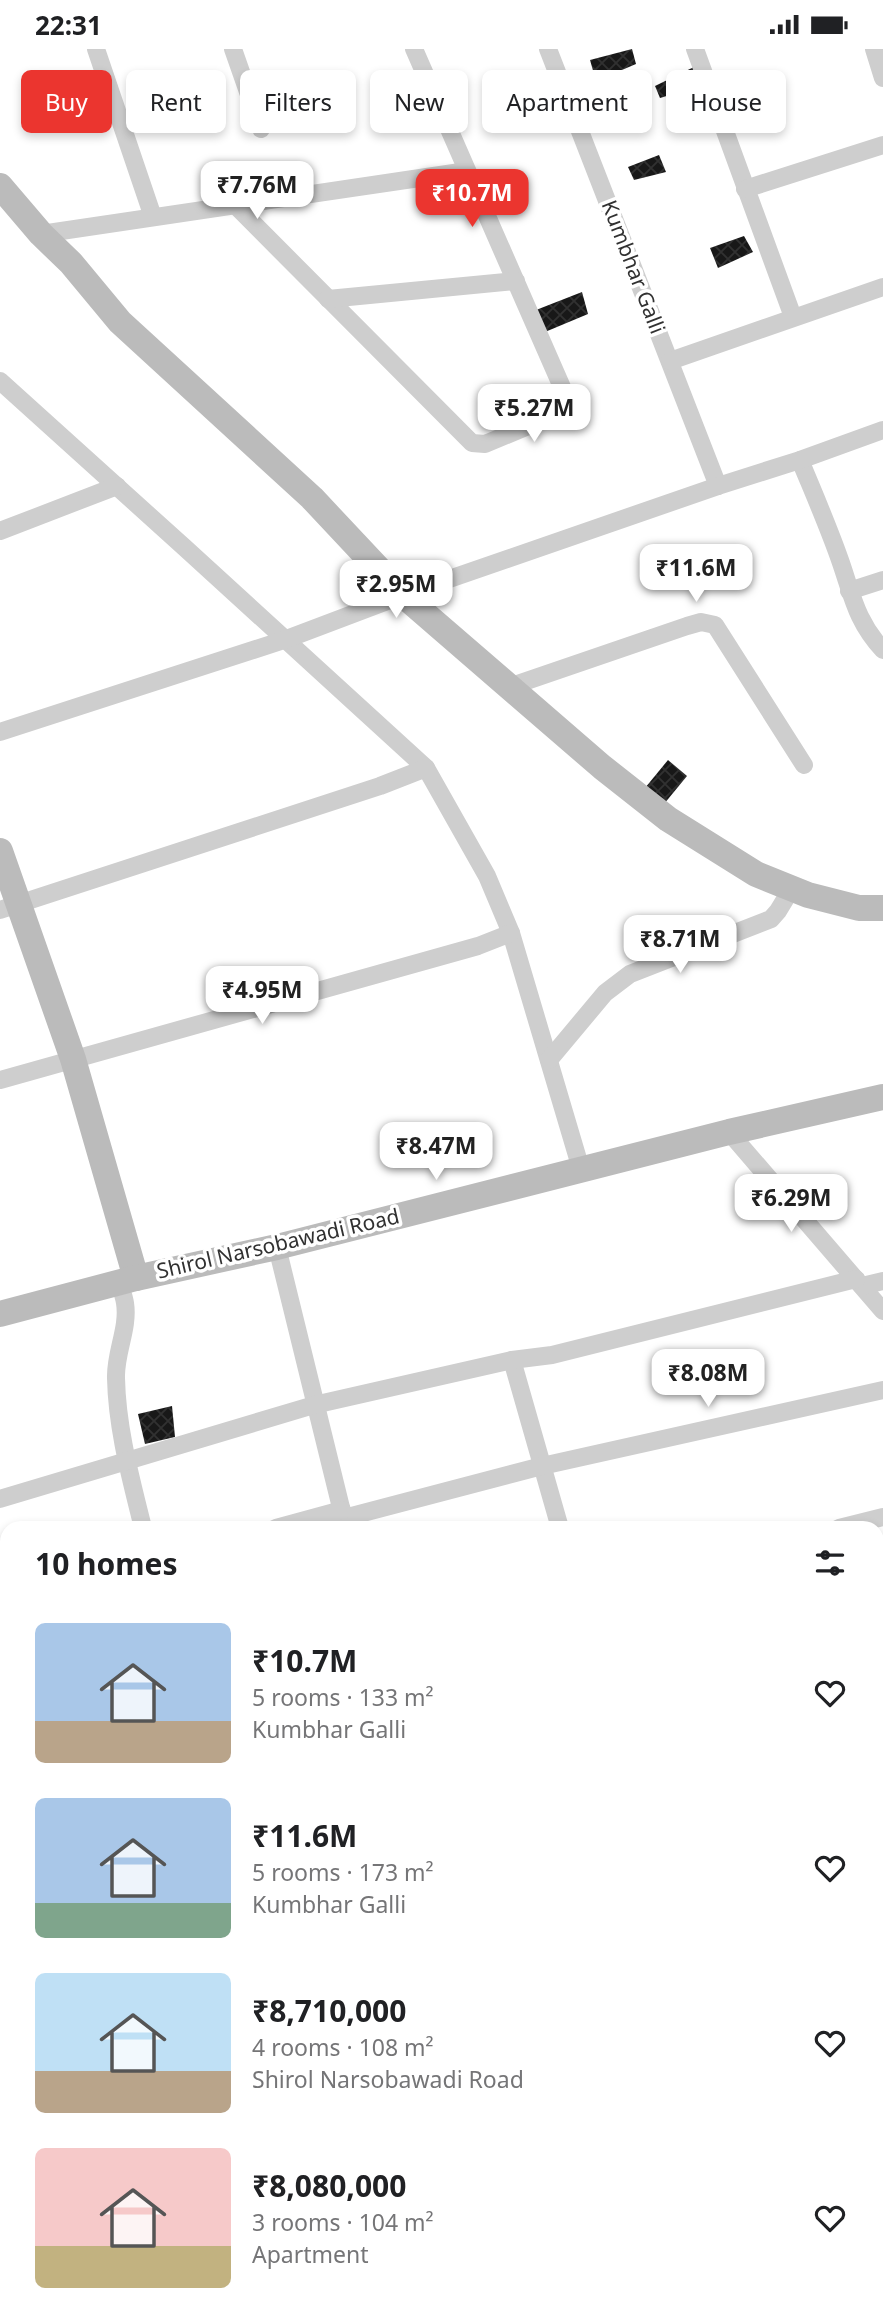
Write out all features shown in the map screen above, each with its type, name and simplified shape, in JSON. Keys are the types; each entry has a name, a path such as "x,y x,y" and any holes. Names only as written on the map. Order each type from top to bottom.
{"street":[{"path":"96,49 153,217"},
{"path":"233,49 240,70"},
{"path":"235,205 467,439 479,445 564,411 567,407 565,394 414,49"},
{"name":"Kumbhar Galli","path":"548,49 718,486"},
{"path":"695,49 793,317"},
{"path":"874,49 883,78"},
{"path":"745,189 883,145"},
{"path":"41,234 467,171"},
{"path":"0,187 41,234 71,263 120,322 312,498 403,594 602,767 668,819 756,874 808,895 859,908 883,908"},
{"path":"328,299 516,281"},
{"path":"670,361 883,286"},
{"path":"0,381 426,768 487,876 511,933 581,1169"},
{"path":"0,732 284,640 403,594 883,430"},
{"path":"800,460 841,563 849,591 868,633 883,650"},
{"path":"0,531 117,486"},
{"path":"849,591 883,580"},
{"path":"509,687 687,626 708,623 715,625 804,765"},
{"path":"10,907 367,790 426,768"},
{"path":"0,851 10,907 73,1059 128,1280 116,1374 127,1461 141,1521"},
{"path":"549,1060 605,993 630,974 771,919 792,888"},
{"path":"0,1080 478,946 511,933"},
{"name":"Shirol Narsobawadi Road","path":"0,1314 729,1132 883,1097"},
{"path":"729,1132 883,1311"},
{"path":"276,1247 344,1519 542,1466 883,1390"},
{"path":"0,1499 314,1405 512,1360 552,1355 859,1283 883,1281"},
{"path":"512,1360 558,1521"}],"building":[{"path":"632,49 636,64 622,70 593,70 590,60"},
{"path":"698,65 700,70 688,70"},
{"path":"666,81 666,96 660,98 655,86"},
{"path":"659,155 666,172 634,180 628,167"},
{"path":"744,236 753,252 718,268 710,248"},
{"path":"582,292 588,314 545,332 536,310"},
{"path":"668,760 687,776 664,804 645,788"},
{"path":"172,1406 175,1437 145,1444 138,1414"}]}
